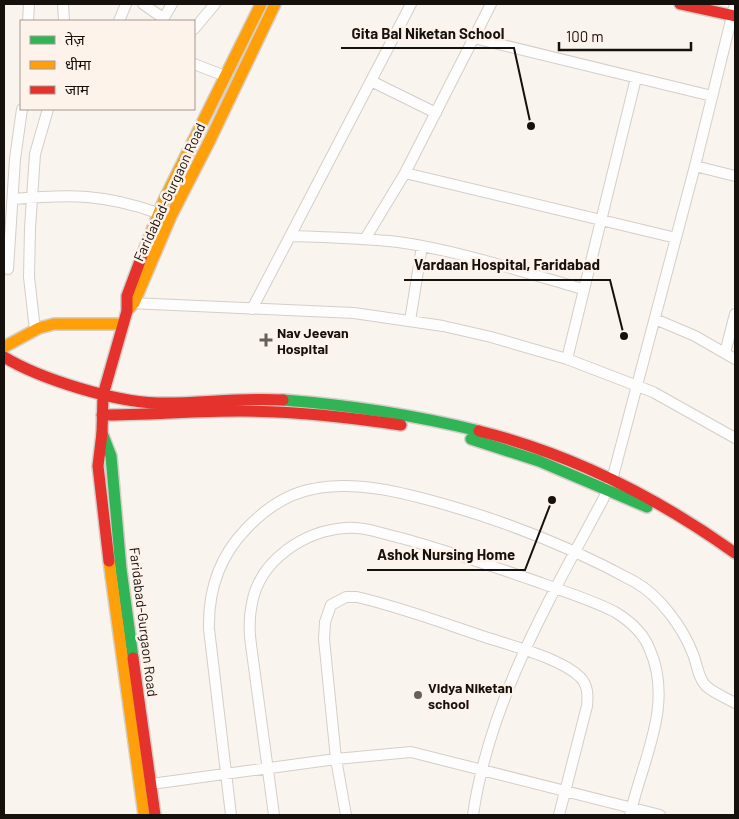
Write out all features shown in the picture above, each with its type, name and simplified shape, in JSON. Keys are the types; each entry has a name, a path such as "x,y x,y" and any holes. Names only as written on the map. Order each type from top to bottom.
{"street":[{"path":"28,4 28,20"},
{"path":"63,4 64,20"},
{"path":"119,20 126,4"},
{"path":"143,4 163,20 172,4"},
{"path":"195,28 215,4"},
{"name":"Faridabad-Gurgaon Road","path":"129,306 129,288 158,213 261,4"},
{"name":"Faridabad-Gurgaon Road","path":"144,815 102,512 98,466 102,434 103,395 129,306 275,4"},
{"path":"252,308 411,4"},
{"path":"365,239 405,173 491,4"},
{"path":"473,815 483,769 499,712 555,588 610,485 638,386 695,166 734,12 680,4"},
{"path":"474,38 712,96"},
{"path":"195,64 225,76"},
{"path":"567,359 636,78"},
{"path":"371,82 436,114"},
{"path":"8,269 14,199 15,159 22,110"},
{"path":"35,330 29,268 35,154 48,110"},
{"path":"695,166 735,176"},
{"path":"405,173 676,238"},
{"path":"14,199 73,195 100,197 132,204 158,213"},
{"path":"290,236 365,239 422,246 469,257 583,289"},
{"path":"410,321 422,246"},
{"path":"129,306 252,308 354,314 443,326 491,337 567,359 638,386 653,392 735,438"},
{"path":"725,353 735,314"},
{"path":"655,319 694,336 735,359"},
{"path":"4,347 35,330 54,324 123,324"},
{"path":"4,357 26,368 103,395 140,402 275,400 313,403 377,411 464,428 512,440 670,511 735,553"},
{"path":"102,415 221,411 337,416 400,424 453,435 520,453 610,485 701,537 735,560"},
{"name":"Faridabad-Gurgaon Road","path":"102,434 111,456 121,569 155,815"},
{"path":"231,815 210,629 209,608 212,591 222,562 232,545 261,514 280,502 312,489 374,488 392,490 480,515 576,551 651,592 662,603 691,649 704,683 714,692 735,703"},
{"path":"274,815 251,645 250,622 252,602 262,577 278,558 293,545 316,533 347,527 423,544 555,588 614,612 625,619 642,635 651,652 657,672 659,702 656,723 631,812"},
{"path":"346,815 336,759 324,622 331,605 346,598 357,597 372,600 526,650 568,668 581,678 586,684 588,696 586,712 564,790 559,815"},
{"path":"151,784 336,759 412,752 564,790 631,812 660,815"}],"traffic: fast":[{"path":"283,400 381,411 479,431"},
{"path":"102,433 111,456 121,569 133,658"},
{"path":"471,439 539,461 647,507"}],"traffic: slow":[{"path":"143,253 164,200 261,4"},
{"path":"127,311 134,303 171,216 210,140 275,4"},
{"path":"4,347 39,328 54,324 123,324"},
{"path":"109,561 144,815"}],"traffic: jam":[{"path":"680,4 735,16"},
{"path":"109,561 98,466 102,433 103,395 127,311 127,296 143,253"},
{"path":"4,357 37,373 78,388 140,402 283,400"},
{"path":"102,415 260,411 321,415 401,425"},
{"path":"479,431 547,452 613,480 675,514 735,553"},
{"path":"133,658 155,815"}],"place":[{"name":"Gita Bal Niketan School","path":"531,126"},
{"name":"Vardaan Hospital, Faridabad","path":"624,336"},
{"name":"Nav Jeevan Hospital","path":"266,340"},
{"name":"Ashok Nursing Home","path":"552,500"},
{"name":"Vidya Niketan school","path":"418,695"}]}
